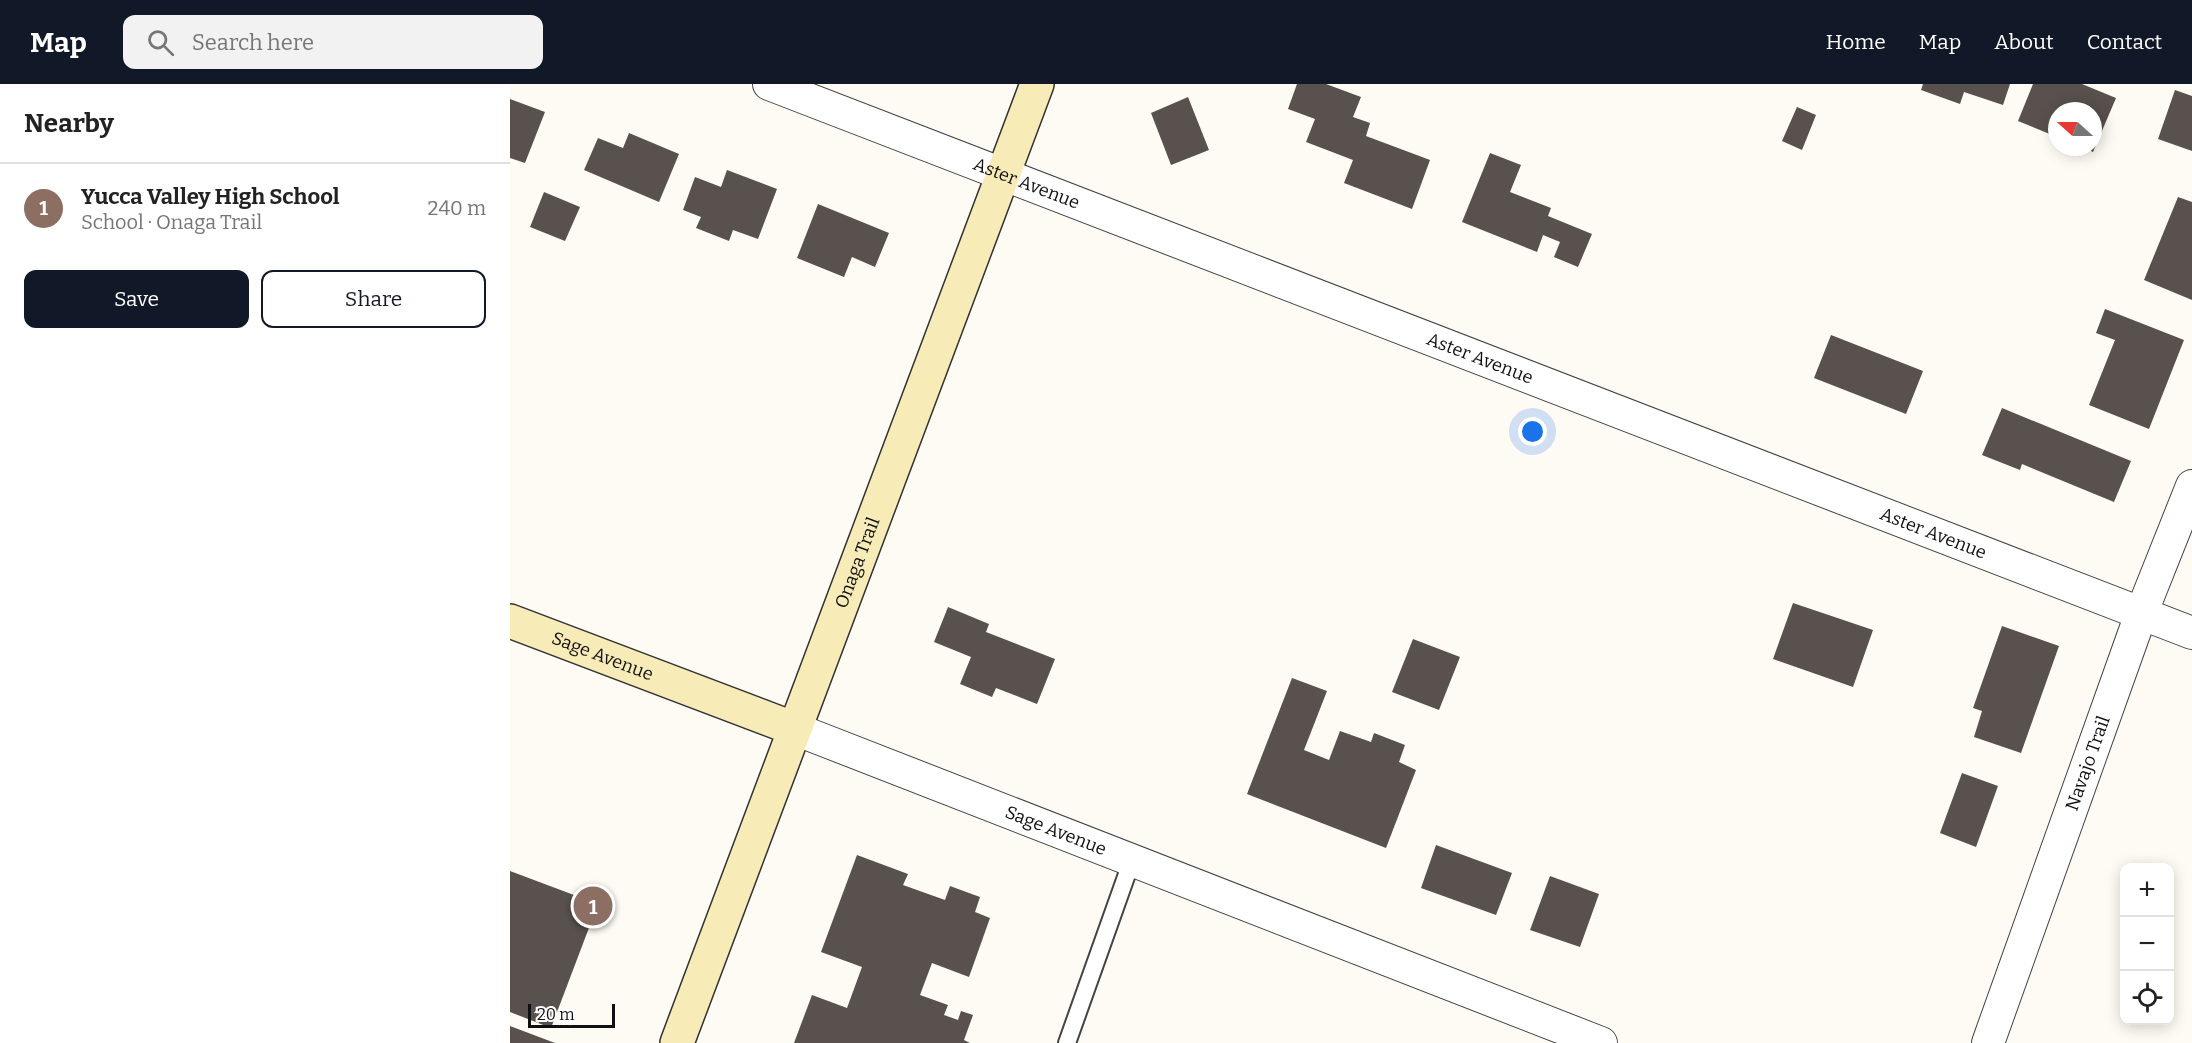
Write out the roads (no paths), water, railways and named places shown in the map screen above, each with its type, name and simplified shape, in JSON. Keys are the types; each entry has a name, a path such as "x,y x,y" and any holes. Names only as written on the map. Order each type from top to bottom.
{"street":[{"name":"Aster Avenue","path":"769,84 2192,633"},
{"name":"Onaga Trail","path":"677,1043 1037,84"},
{"name":"Navajo Trail","path":"1988,1043 2142,614 2192,486"},
{"name":"Sage Avenue","path":"510,621 795,729 1601,1043"}],"lane":[{"path":"1067,1043 1132,860"}],"place":[{"name":"Yucca Valley High School","path":"593,906"}]}
